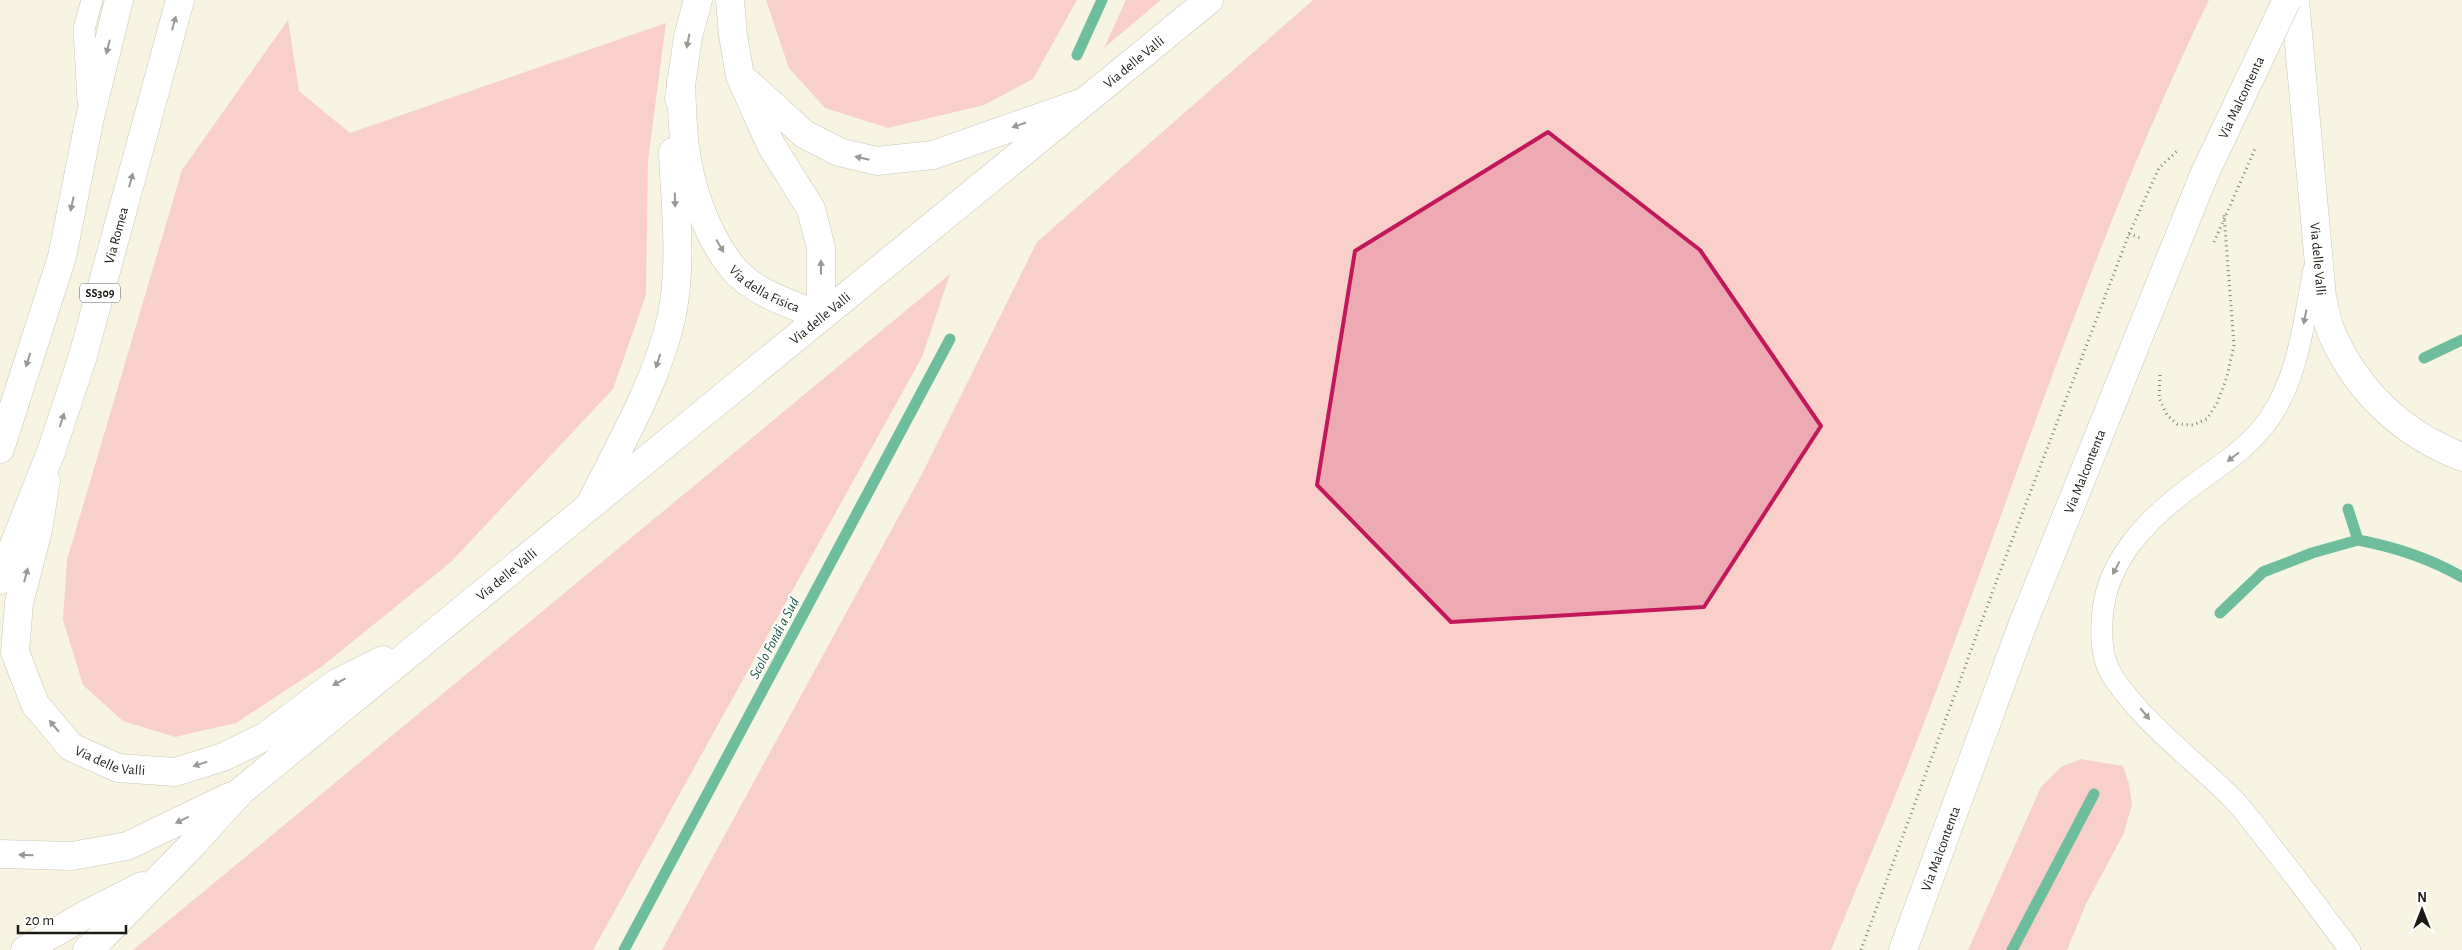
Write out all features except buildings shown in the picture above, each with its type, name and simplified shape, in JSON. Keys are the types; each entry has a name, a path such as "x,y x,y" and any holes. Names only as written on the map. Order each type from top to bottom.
{"street":[{"path":"0,449 62,257 89,122 119,0"},
{"name":"Via Romea","path":"0,580 51,452 82,359 180,0"},
{"name":"Via della Fisica","path":"591,504 657,366 671,317 677,263 673,144 688,37 698,0"},
{"name":"Via della Fisica","path":"681,82 685,147 696,195 711,232 732,267 752,283 780,300 821,316 821,248 811,209 771,145 740,76 733,35 730,0"},
{"name":"Via delle Valli","path":"87,950 104,935 241,791 1209,0"},
{"name":"Via delle Valli","path":"2292,0 2312,175 2322,297 2331,332 2345,359 2362,384 2408,430 2434,445 2462,457"},
{"name":"Via Malcontenta","path":"1902,950 2022,626 2204,175 2292,0"},
{"path":"740,76 804,134 839,152 877,161 933,154 1081,103"},
{"name":"Via delle Valli","path":"51,452 38,530 18,603 15,652 35,704 71,747 118,768 175,772 223,757 266,736 335,684 429,636"},
{"name":"Via delle Valli","path":"0,854 72,856 127,846 241,791"},
{"name":"Via delle Valli","path":"25,950 85,915 160,877"}],"lane":[{"path":"89,122 84,29 92,0"},
{"path":"2317,252 2295,364 2271,416 2255,438 2236,456 2167,505 2126,550 2113,572 2106,590 2101,636 2112,676 2165,739 2234,799 2350,950"}],"path":[{"path":"1861,950 2001,568 2130,234 2159,168 2177,151 2185,154"},
{"path":"2160,374 2159,398 2167,416 2177,424 2193,425 2207,419 2217,403 2227,377 2234,345 2226,220 2223,211"},
{"path":"2210,251 2214,242"}],"highlighted area":[{"path":"1548,132 1700,250 1821,426 1704,607 1451,622 1317,485 1355,251"}],"shaded area":[{"path":"766,0 1077,0 1033,79 984,105 888,128 825,108 789,68"},
{"path":"1126,0 1161,0 1104,48"},
{"path":"1313,0 2209,0 2167,90 2091,273 1919,736 1831,950 662,950 922,474 1037,242"},
{"path":"288,20 299,91 350,133 666,23 648,160 646,295 613,389 451,562 321,667 236,723 175,737 123,721 83,685 63,620 67,560 182,170"},
{"path":"950,274 922,357 593,950 133,950"},
{"path":"2081,759 2123,766 2129,784 2132,804 2124,833 2086,904 2067,950 1968,950 2041,787 2061,767"}],"waterway":[{"name":"Scolo Fondi a Sud","path":"1077,55 1102,0"},
{"name":"Scolo Fondi a Sud","path":"624,950 950,339"},
{"path":"2424,358 2462,340"},
{"path":"2220,613 2263,572 2312,553 2358,540 2348,509"},
{"path":"2358,540 2412,554 2462,577"},
{"path":"2012,950 2094,794"}]}
